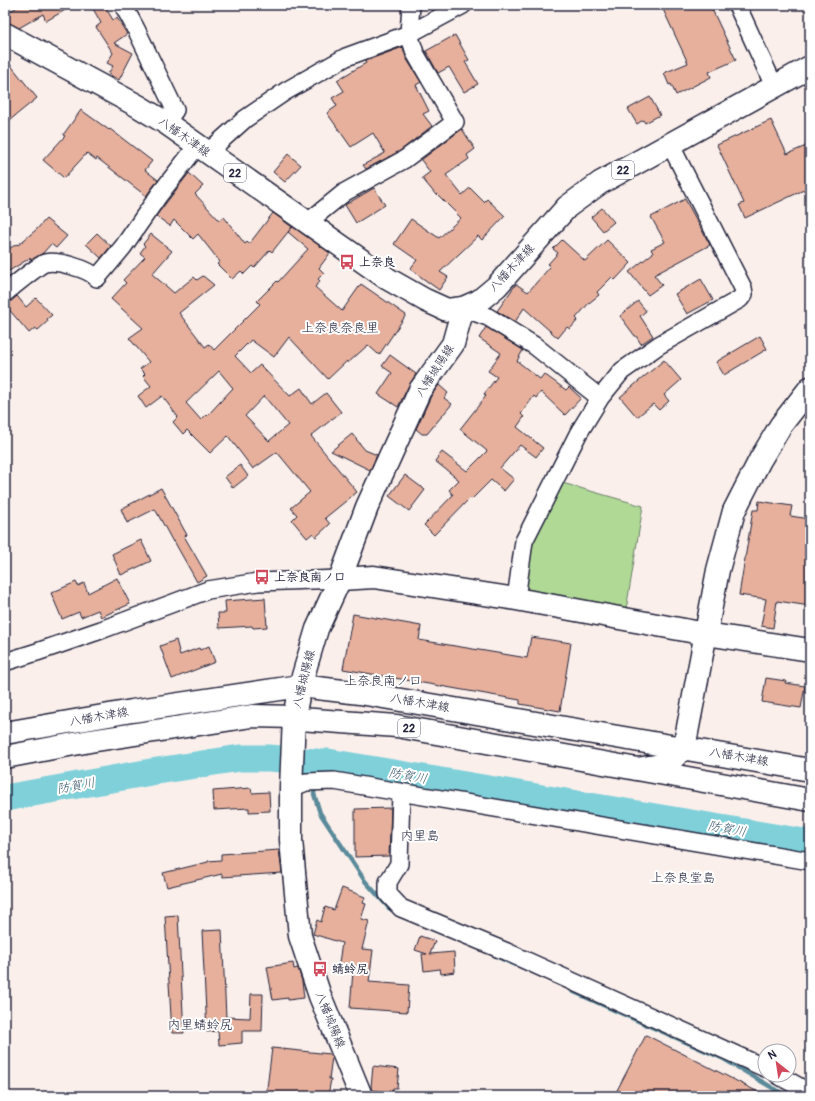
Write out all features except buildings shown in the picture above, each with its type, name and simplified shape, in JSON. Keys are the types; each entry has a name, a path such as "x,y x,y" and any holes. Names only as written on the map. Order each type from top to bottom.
{"main road":[{"name":"八幡木津線","path":"5,34 138,106 166,123 388,279 425,300 447,310 463,308 479,301 497,286 567,207 600,183 810,67"},
{"name":"八幡城陽線","path":"361,1096 320,996 300,936 291,840 291,788 294,717 300,686 317,629 340,579 367,507 420,390 453,344 463,308"},
{"path":"636,769 667,764 684,748 718,570 734,511 760,460 781,425 810,388"},
{"path":"340,579 374,577 516,599 706,634 810,650"},
{"name":"八幡木津線","path":"5,733 132,711 300,686 360,693 810,770"},
{"name":"八幡木津線","path":"5,757 90,741 252,716 294,717 397,726 810,800"}],"street":[{"path":"123,5 175,110 166,123"},
{"path":"308,222 345,192 405,159 455,122 415,53 409,34 412,5"},
{"path":"5,292 45,263 68,264 93,273 97,278 123,247 159,195 202,149 286,91 346,57 409,34 463,5"},
{"path":"737,5 774,86"},
{"path":"516,599 524,541 578,434 600,398 622,371 659,345 740,299 744,294 743,288 670,144"},
{"path":"463,308 488,317 535,346 600,398"},
{"path":"5,662 94,633 208,590 258,582 340,579"},
{"path":"291,788 306,782 334,781 810,861"},
{"path":"401,792 399,864 388,882 388,894 401,908 520,958 757,1064"},
{"path":"791,1083 810,1094"}],"green space":[{"path":"559,482 643,506 626,610 530,592 524,582 528,540"}],"waterway":[{"name":"防賀川","path":"5,798 240,758 269,758 324,764 328,762 810,843"},
{"path":"315,778 316,762"},
{"path":"315,785 314,794 320,813 365,881 389,908 396,912"},
{"path":"496,956 515,965"},
{"path":"572,991 724,1059 786,1096"}],"place":[{"name":"上奈良","path":"347,262"},
{"name":"上奈良南ノ口","path":"262,577"},
{"name":"蜻蛉尻","path":"320,969"}],"district":[{"name":"上奈良奈良里","path":"340,328"},
{"name":"上奈良南ノ口","path":"383,681"},
{"name":"内里島","path":"420,836"},
{"name":"上奈良堂島","path":"683,878"},
{"name":"内里蜻蛉尻","path":"200,1025"}]}
